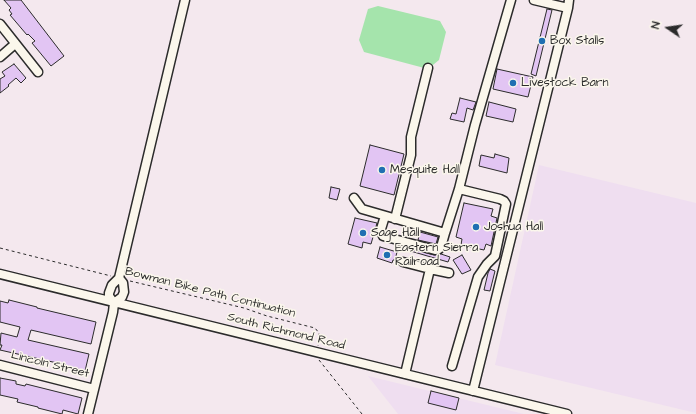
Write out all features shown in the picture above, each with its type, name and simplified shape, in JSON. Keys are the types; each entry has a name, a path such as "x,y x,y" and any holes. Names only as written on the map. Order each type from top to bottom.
{"street":[{"path":"88,414 113,312 114,303 109,296 109,292 112,285 120,278 185,0"},
{"path":"385,216 381,229 383,236 435,250 441,247 459,189 475,125 511,0"},
{"path":"473,391 568,4 534,0"},
{"path":"0,24 38,72"},
{"path":"0,57 15,44"},
{"path":"395,219 411,155 413,130 428,68"},
{"path":"452,366 478,277 495,256 506,204 500,199 459,189"},
{"path":"354,198 362,209 445,233"},
{"path":"403,262 449,273"},
{"path":"405,374 430,269"},
{"name":"South Richmond Road","path":"0,274 567,414"},
{"path":"114,303 122,297 124,292 123,283 120,278"},
{"name":"Lincoln Street","path":"0,365 94,389"}],"path":[{"name":"Bowman Bike Path Continuation","path":"0,248 244,308 267,316 315,328 319,333 316,351"},
{"path":"316,351 316,357 362,414"}],"shaded area":[{"path":"539,165 696,203 696,413 495,365"},
{"path":"368,376 524,414 398,414"}],"green space":[{"path":"378,6 440,21 446,32 439,60 428,69 364,52 359,40 368,9"}],"building":[{"path":"4,0 21,0 64,56 51,66 32,43 35,41 28,34 27,35 10,15 12,14 9,10 11,8"},
{"name":"Box Stalls","path":"547,9 552,10 536,76 531,74"},
{"path":"14,64 26,78 21,83 16,78 0,93 0,79 5,76 2,72"},
{"name":"Livestock Barn","path":"497,69 533,77 528,97 493,89"},
{"path":"460,98 476,102 473,110 467,108 464,122 450,119 452,113 456,114"},
{"name":"Livestock Barn","path":"489,102 516,109 513,122 486,116"},
{"name":"Mesquite Hall","path":"370,145 404,154 394,195 360,186"},
{"path":"495,154 509,158 507,173 479,166 481,155 494,158"},
{"path":"331,187 340,189 337,200 329,198"},
{"name":"Joshua Hall","path":"464,203 493,209 491,216 497,218 491,246 486,244 484,250 461,245 462,239 456,237"},
{"name":"Sage Hall","path":"355,218 377,223 371,244 363,242 362,248 348,244"},
{"path":"420,232 438,237 436,244 418,240"},
{"name":"Eastern Sierra Railroad","path":"380,247 397,252 395,260 393,260 392,263 377,258"},
{"path":"407,248 434,255 441,254 450,257 448,262 407,250"},
{"path":"462,255 471,270 462,274 453,260"},
{"path":"490,269 495,271 490,291 484,290"},
{"path":"9,300 96,322 91,344 31,330 28,340 89,354 85,371 66,365 0,350 2,345 0,345 1,333 17,337 20,327 0,322 0,301 8,303"},
{"path":"0,378 16,381 16,384 25,386 26,384 82,398 78,414 63,410 62,414 17,402 18,399 0,395"},
{"path":"431,391 459,398 456,410 428,403"}],"place":[{"name":"Box Stalls","path":"542,41"},
{"name":"Livestock Barn","path":"513,83"},
{"name":"Mesquite Hall","path":"382,170"},
{"name":"Joshua Hall","path":"476,227"},
{"name":"Sage Hall","path":"363,233"},
{"name":"Eastern Sierra Railroad","path":"387,255"}]}
